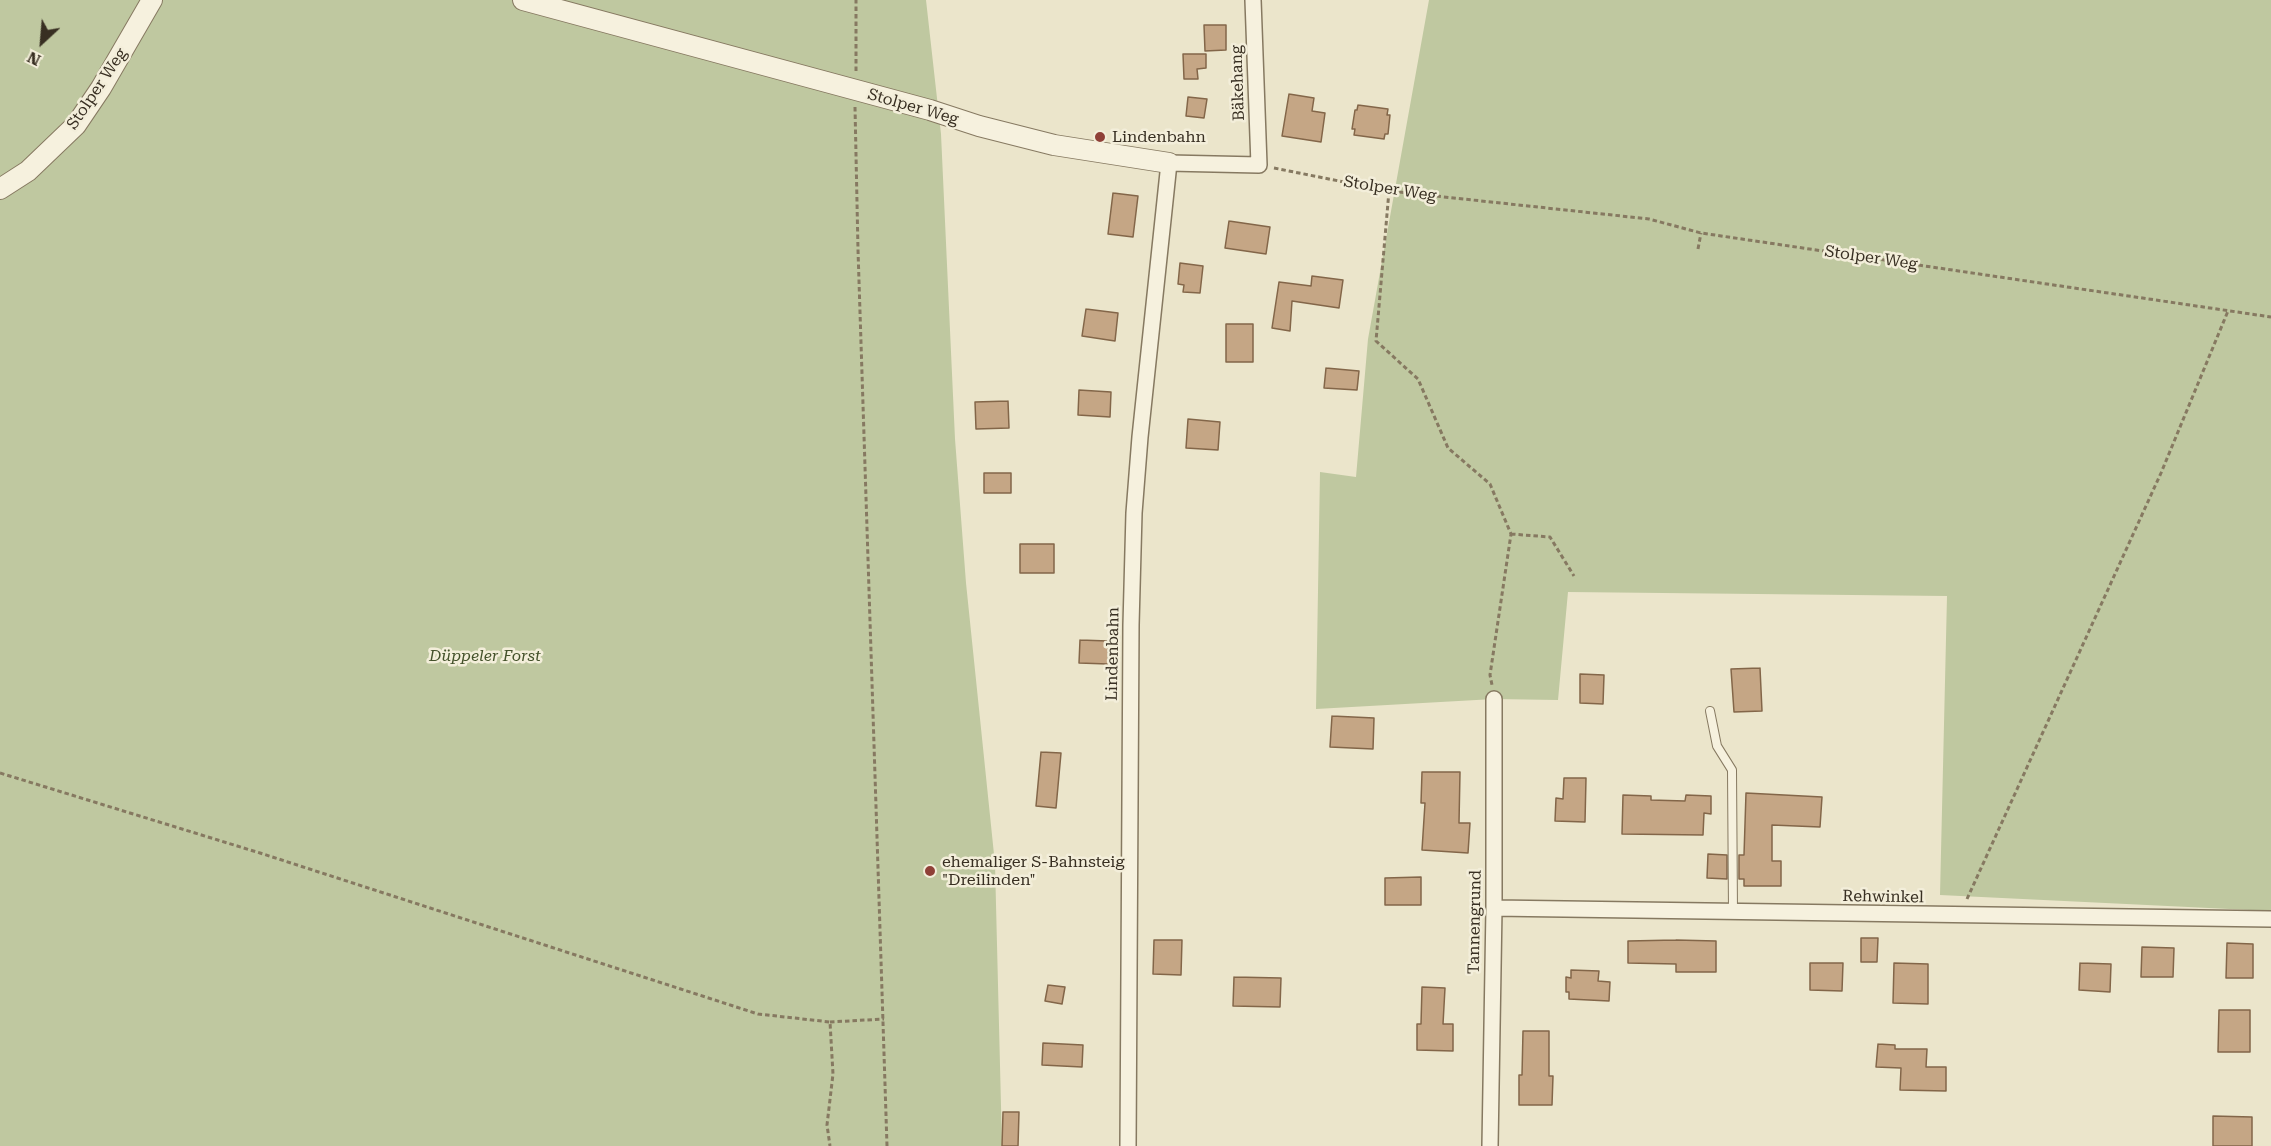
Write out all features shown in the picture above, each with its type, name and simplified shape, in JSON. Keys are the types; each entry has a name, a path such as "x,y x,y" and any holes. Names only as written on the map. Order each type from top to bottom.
{"street":[{"name":"Stolper Weg","path":"0,189 28,171 52,151 76,125 101,88 153,0"},
{"name":"Stolper Weg","path":"523,0 1054,145 1169,164 1259,165"},
{"name":"Bäkehang","path":"1253,0 1259,165"},
{"name":"Lindenbahn","path":"1128,1146 1131,636 1134,513 1169,164"},
{"name":"Tannengrund","path":"1490,1146 1494,908 1494,699"},
{"name":"Rehwinkel","path":"1494,908 2271,920"}],"lane":[{"path":"1710,711 1717,746 1732,770 1732,913"}],"path":[{"path":"856,0 864,93 858,250 887,1146"},
{"name":"Stolper Weg","path":"1259,165 1389,191 1649,219 1701,233 2271,317"},
{"path":"1389,191 1376,340 1418,379 1448,448 1490,484 1511,534 1490,675 1494,699"},
{"path":"1698,249 1701,233"},
{"path":"1959,916 2161,472 2228,311"},
{"path":"1511,534 1550,537 1574,576"},
{"path":"0,773 260,853 758,1014 830,1022 884,1019"},
{"path":"830,1022 834,1074 826,1125 830,1146"}],"green space":[{"name":"Düppeler Forst","path":"0,0 926,0 941,134 955,439 966,583 995,864 1002,1146 0,1146"},
{"path":"1429,0 2271,0 2271,911 1940,895 1947,596 1568,592 1558,700 1494,699 1316,709 1320,472 1356,477 1368,339"}],"building":[{"path":"1204,25 1226,25 1226,50 1205,51"},
{"path":"1183,54 1206,54 1206,68 1197,69 1198,79 1184,79"},
{"path":"1289,94 1314,98 1312,111 1325,113 1321,142 1282,136"},
{"path":"1188,97 1207,99 1204,118 1186,116"},
{"path":"1358,105 1388,109 1387,115 1390,115 1388,134 1385,134 1384,139 1354,135 1355,129 1352,129"},
{"path":"1113,193 1138,196 1133,237 1108,234"},
{"path":"1229,221 1270,227 1266,254 1225,248"},
{"path":"1180,263 1203,266 1200,293 1183,292 1184,285 1178,284"},
{"path":"1312,276 1343,280 1339,308 1292,301 1290,331 1272,328 1279,282 1311,286"},
{"path":"1086,309 1118,313 1115,341 1082,336"},
{"path":"1226,324 1253,324 1253,362 1226,362"},
{"path":"1326,368 1359,371 1357,390 1324,388"},
{"path":"1079,390 1111,392 1110,417 1078,415"},
{"path":"1008,401 1009,428 976,429 975,402"},
{"path":"1188,419 1220,422 1218,450 1186,448"},
{"path":"984,473 1011,473 1011,493 984,493"},
{"path":"1020,544 1054,544 1054,573 1020,573"},
{"path":"1080,640 1108,641 1108,664 1079,663"},
{"path":"1760,668 1762,711 1734,712 1731,669"},
{"path":"1580,674 1604,675 1603,704 1580,703"},
{"path":"1332,716 1374,718 1373,749 1330,747"},
{"path":"1041,752 1061,753 1056,808 1036,806"},
{"path":"1422,772 1460,772 1459,823 1470,823 1468,853 1422,850 1425,803 1421,803"},
{"path":"1564,778 1586,778 1585,822 1555,821 1556,798 1563,799"},
{"path":"1746,793 1822,797 1820,827 1772,825 1772,861 1781,861 1781,886 1744,886 1744,879 1739,879 1739,855 1744,855"},
{"path":"1623,795 1651,796 1651,800 1685,801 1686,795 1711,796 1711,814 1704,813 1703,835 1622,834"},
{"path":"1708,854 1727,855 1727,879 1707,878"},
{"path":"1421,877 1421,905 1385,905 1385,878"},
{"path":"1861,938 1878,938 1877,962 1861,962"},
{"path":"1154,940 1182,940 1181,975 1153,974"},
{"path":"1628,941 1716,941 1716,972 1676,972 1676,964 1628,963"},
{"path":"2227,943 2253,944 2253,978 2226,978"},
{"path":"2142,947 2174,948 2173,977 2141,977"},
{"path":"1810,963 1843,963 1842,991 1810,990"},
{"path":"1894,963 1928,964 1928,1004 1893,1003"},
{"path":"2080,963 2111,964 2110,992 2079,990"},
{"path":"1571,970 1599,971 1598,981 1610,982 1609,1001 1569,999 1569,992 1566,992 1566,977 1571,978"},
{"path":"1234,977 1281,978 1280,1007 1233,1006"},
{"path":"1048,985 1065,987 1062,1004 1045,1001"},
{"path":"1422,987 1445,988 1443,1024 1453,1024 1453,1051 1417,1050 1417,1024 1421,1024"},
{"path":"2219,1010 2250,1010 2250,1052 2218,1052"},
{"path":"1523,1031 1549,1031 1549,1076 1553,1076 1552,1105 1519,1105"},
{"path":"1043,1043 1083,1045 1082,1067 1042,1065"},
{"path":"1878,1044 1895,1045 1895,1049 1927,1049 1926,1067 1946,1067 1946,1091 1900,1090 1901,1068 1876,1067"},
{"path":"1003,1112 1019,1112 1018,1146 1002,1146"},
{"path":"2213,1116 2252,1117 2252,1146 2213,1146"}],"place":[{"name":"Lindenbahn","path":"1100,137"},
{"name":"ehemaliger S-Bahnsteig \"Dreilinden\"","path":"930,871"}]}
